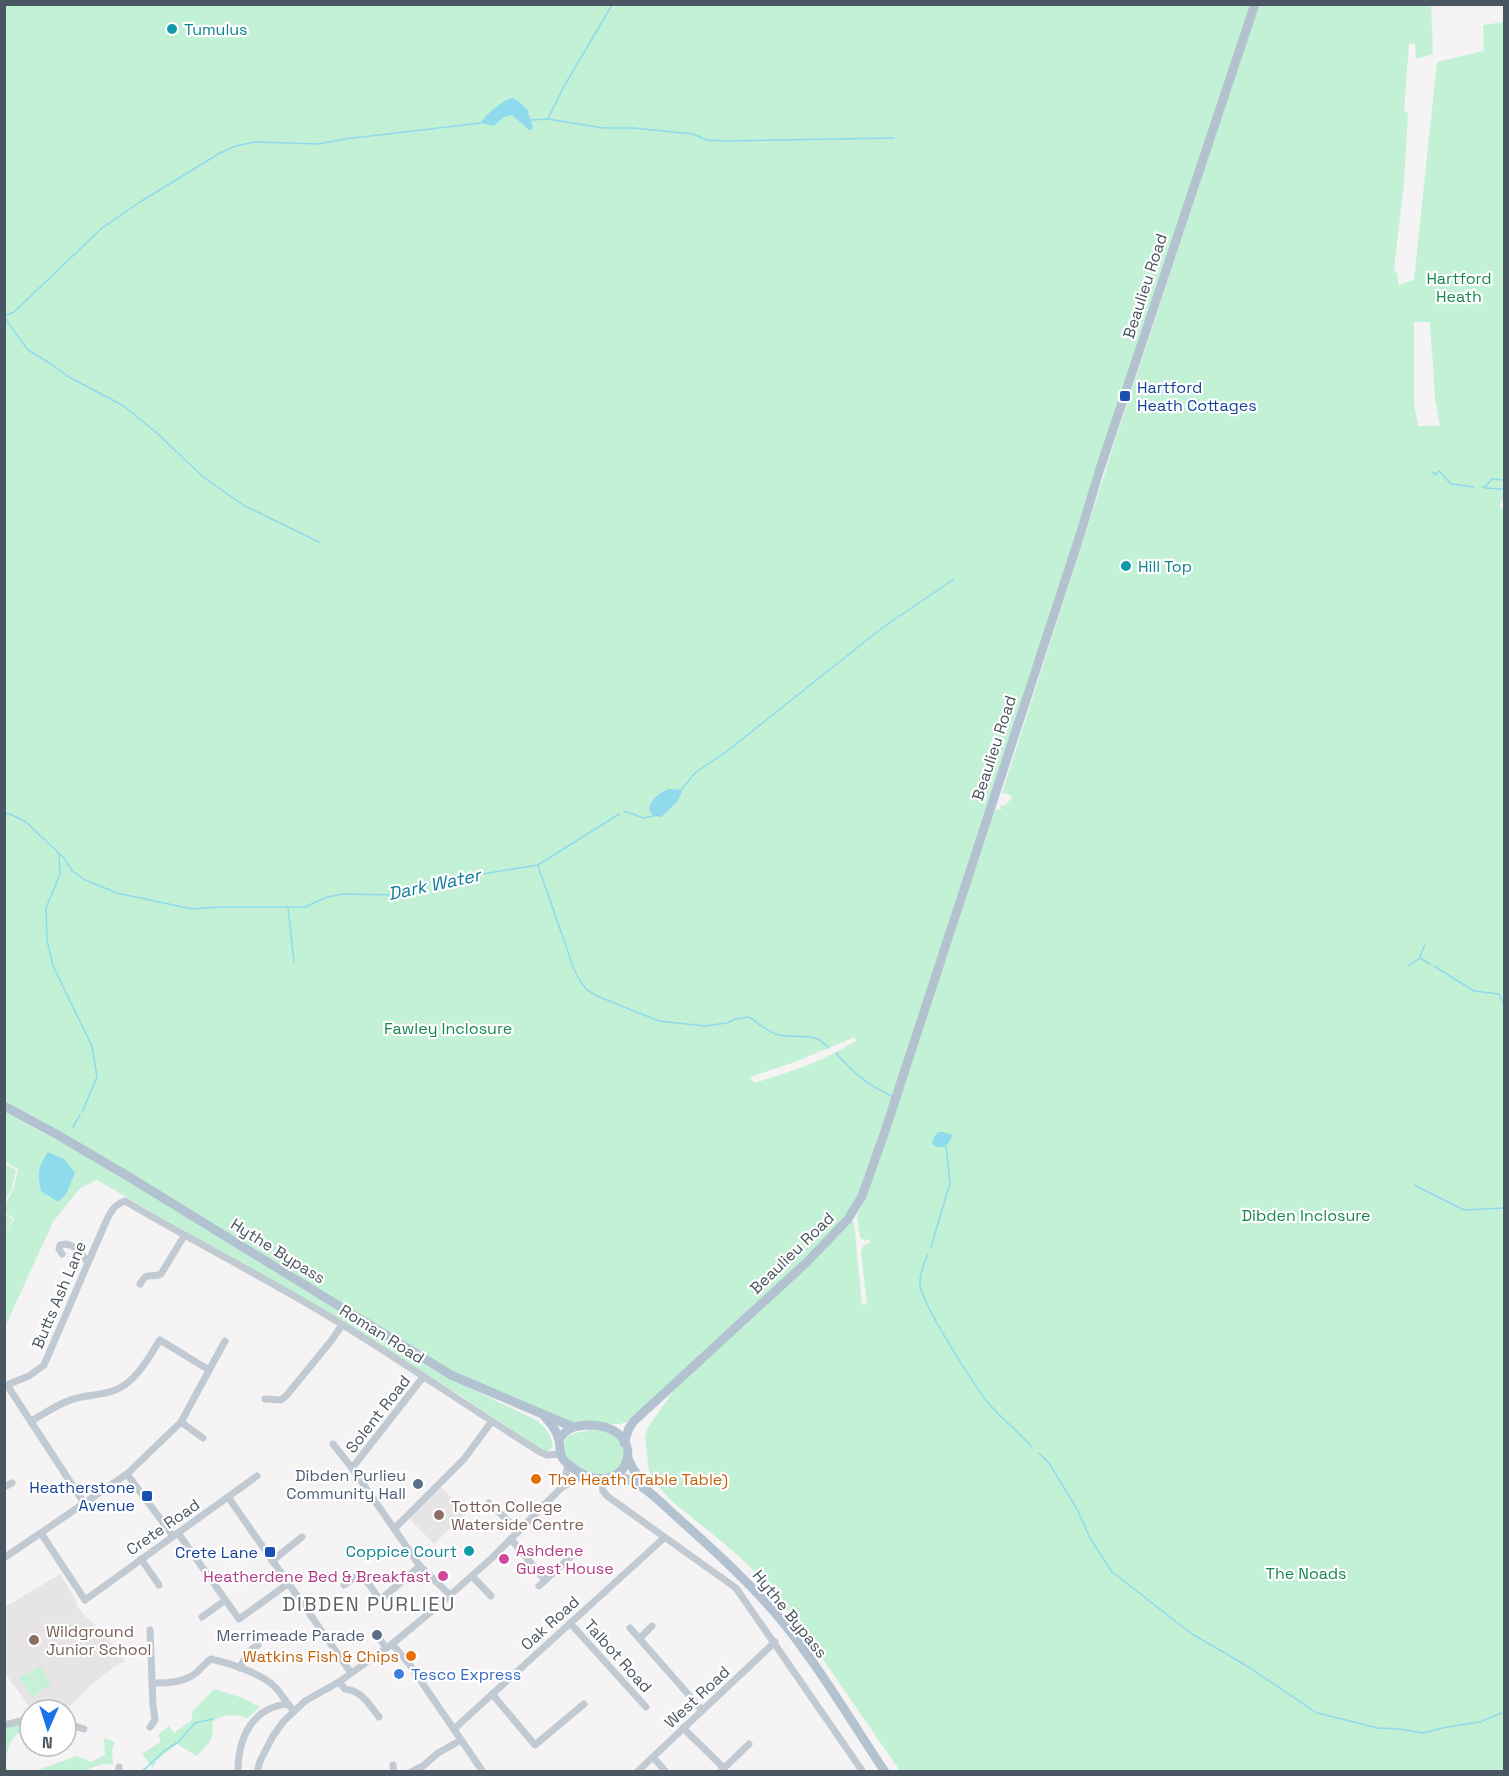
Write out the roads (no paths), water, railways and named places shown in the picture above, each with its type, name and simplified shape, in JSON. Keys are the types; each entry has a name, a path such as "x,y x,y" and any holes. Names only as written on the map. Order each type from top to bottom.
{"main road":[{"name":"Beaulieu Road","path":"624,1443 634,1421 808,1261 848,1219 860,1200 885,1131 1099,472 1255,4"},
{"name":"Hythe Bypass","path":"4,1106 136,1181 451,1375 573,1427"},
{"path":"540,1412 553,1426 559,1440 560,1454 568,1464 591,1476 601,1478 616,1476 623,1469 628,1458 624,1443 618,1433 606,1427"},
{"path":"559,1440 562,1434 573,1427 621,1426 634,1421"},
{"name":"Hythe Bypass","path":"628,1458 651,1494"},
{"name":"Hythe Bypass","path":"616,1476 634,1481 651,1494 735,1571 781,1620 802,1647 885,1772"}],"street":[{"name":"Roman Road","path":"124,1201 342,1325 540,1452 547,1455 560,1454"},
{"name":"Butts Ash Lane","path":"6,1385 29,1376 44,1365 112,1209 124,1201"},
{"path":"140,1284 149,1274 161,1274 184,1236"},
{"path":"62,1254 59,1249 64,1243 82,1254 88,1263"},
{"path":"265,1399 281,1400 286,1396 342,1325"},
{"path":"31,1421 60,1404 76,1398 112,1391 125,1385 139,1372 160,1340 209,1370"},
{"path":"4,1558 127,1474 181,1422 225,1341"},
{"name":"Solent Road","path":"352,1468 424,1376"},
{"path":"6,1385 84,1503"},
{"path":"395,1528 464,1459 492,1421"},
{"path":"181,1422 203,1438"},
{"path":"333,1444 420,1566 450,1594"},
{"path":"561,1488 568,1464"},
{"path":"127,1474 176,1535 238,1619 289,1583"},
{"name":"Crete Road","path":"41,1533 85,1600 257,1476"},
{"path":"257,1772 273,1736 305,1701 339,1682 432,1611 511,1539 561,1488 579,1478 591,1476"},
{"path":"601,1478 603,1491 607,1496 736,1588 861,1768 851,1772"},
{"path":"228,1497 351,1673"},
{"path":"489,1503 519,1531"},
{"path":"272,1561 302,1537"},
{"name":"Oak Road","path":"454,1729 664,1538"},
{"path":"511,1539 542,1583 578,1550"},
{"path":"141,1559 159,1585"},
{"path":"344,1585 361,1573 380,1600 420,1566"},
{"path":"472,1576 491,1596"},
{"path":"202,1617 224,1601"},
{"name":"Talbot Road","path":"570,1623 646,1707"},
{"path":"640,1638 652,1626"},
{"path":"630,1628 702,1710"},
{"path":"150,1629 155,1720 150,1727"},
{"path":"376,1633 410,1665 483,1772"},
{"name":"West Road","path":"637,1772 775,1642"},
{"path":"240,1668 246,1655 258,1645"},
{"path":"152,1683 171,1683 183,1680 199,1671 206,1662 212,1659 264,1679 275,1687 294,1711"},
{"path":"339,1682 345,1689 362,1694 377,1714 382,1706"},
{"path":"492,1694 535,1745 584,1704"},
{"path":"238,1771 241,1742 253,1722 269,1707 287,1704"},
{"path":"78,1727 84,1729"},
{"path":"683,1728 722,1770 749,1744"},
{"path":"411,1772 461,1740"},
{"path":"653,1757 666,1772"}],"water":[{"path":"512,98 528,110 532,130 512,115 504,117 494,126 481,123 494,109"},
{"path":"669,789 681,790 677,802 661,817 653,816 649,810 651,802"},
{"path":"938,1132 952,1135 945,1146 939,1147 932,1144"},
{"path":"48,1152 64,1159 75,1173 66,1194 58,1202 41,1191 39,1170"}],"waterway":[{"path":"548,119 563,88 612,5"},
{"path":"531,120 548,119 603,128 633,128 693,134 707,140 725,141 894,138"},
{"path":"4,316 14,312 102,228 220,153 236,146 255,142 318,144 481,123"},
{"path":"4,317 28,350 69,377 124,406 158,434 202,476 243,505 319,542"},
{"path":"1433,472 1435,475 1439,471 1451,484 1474,487"},
{"path":"1482,487 1485,487 1492,479 1504,480"},
{"path":"1485,488 1504,489"},
{"path":"681,790 695,773 726,752 882,628 954,579"},
{"path":"624,811 644,818 653,816"},
{"name":"Dark Water","path":"4,813 26,822 64,858 72,871 85,880 117,893 192,909 305,907 327,897 344,894 391,895 406,892 427,883 538,865 619,814"},
{"path":"59,854 60,874 46,908 47,940 53,966 92,1046 97,1077 82,1112"},
{"name":"Dark Water","path":"538,866 574,969 587,990 659,1021 705,1026 749,1017 774,1033 813,1038 829,1048"},
{"path":"288,907 294,962"},
{"path":"1420,957 1425,944"},
{"path":"1408,966 1420,958 1430,964"},
{"path":"1434,966 1474,991 1499,994 1504,1004"},
{"name":"Dark Water","path":"836,1053 862,1078 892,1096"},
{"path":"73,1127 80,1115"},
{"path":"931,1247 950,1183 946,1146"},
{"path":"1414,1185 1464,1210 1504,1208"},
{"path":"928,1254 922,1269 920,1285 929,1309 983,1396 1032,1447"},
{"path":"1039,1453 1049,1463 1077,1509 1090,1538 1112,1572 1192,1634 1247,1666 1317,1713 1378,1728 1423,1733 1480,1722 1504,1712"},
{"path":"138,1772 178,1742 195,1723 213,1719"}],"place":[{"name":"Tumulus","path":"172,29"},
{"name":"Hartford Heath Cottages","path":"1125,396"},
{"name":"Hill Top","path":"1126,566"},
{"name":"The Heath (Table Table)","path":"536,1479"},
{"name":"Dibden Purlieu Community Hall","path":"418,1484"},
{"name":"Heatherstone Avenue","path":"147,1496"},
{"name":"Totton College Waterside Centre","path":"439,1515"},
{"name":"Coppice Court","path":"469,1551"},
{"name":"Crete Lane","path":"270,1552"},
{"name":"Ashdene Guest House","path":"504,1559"},
{"name":"Heatherdene Bed & Breakfast","path":"443,1576"},
{"name":"Merrimeade Parade","path":"377,1635"},
{"name":"Wildground Junior School","path":"34,1640"},
{"name":"Watkins Fish & Chips","path":"411,1656"},
{"name":"Tesco Express","path":"399,1674"}],"district":[{"name":"DIBDEN PURLIEU","path":"369,1604"}],"park label":[{"name":"Hartford Heath","path":"1459,287"},
{"name":"Fawley Inclosure","path":"448,1028"},
{"name":"Dibden Inclosure","path":"1306,1215"},
{"name":"The Noads","path":"1306,1573"}]}
